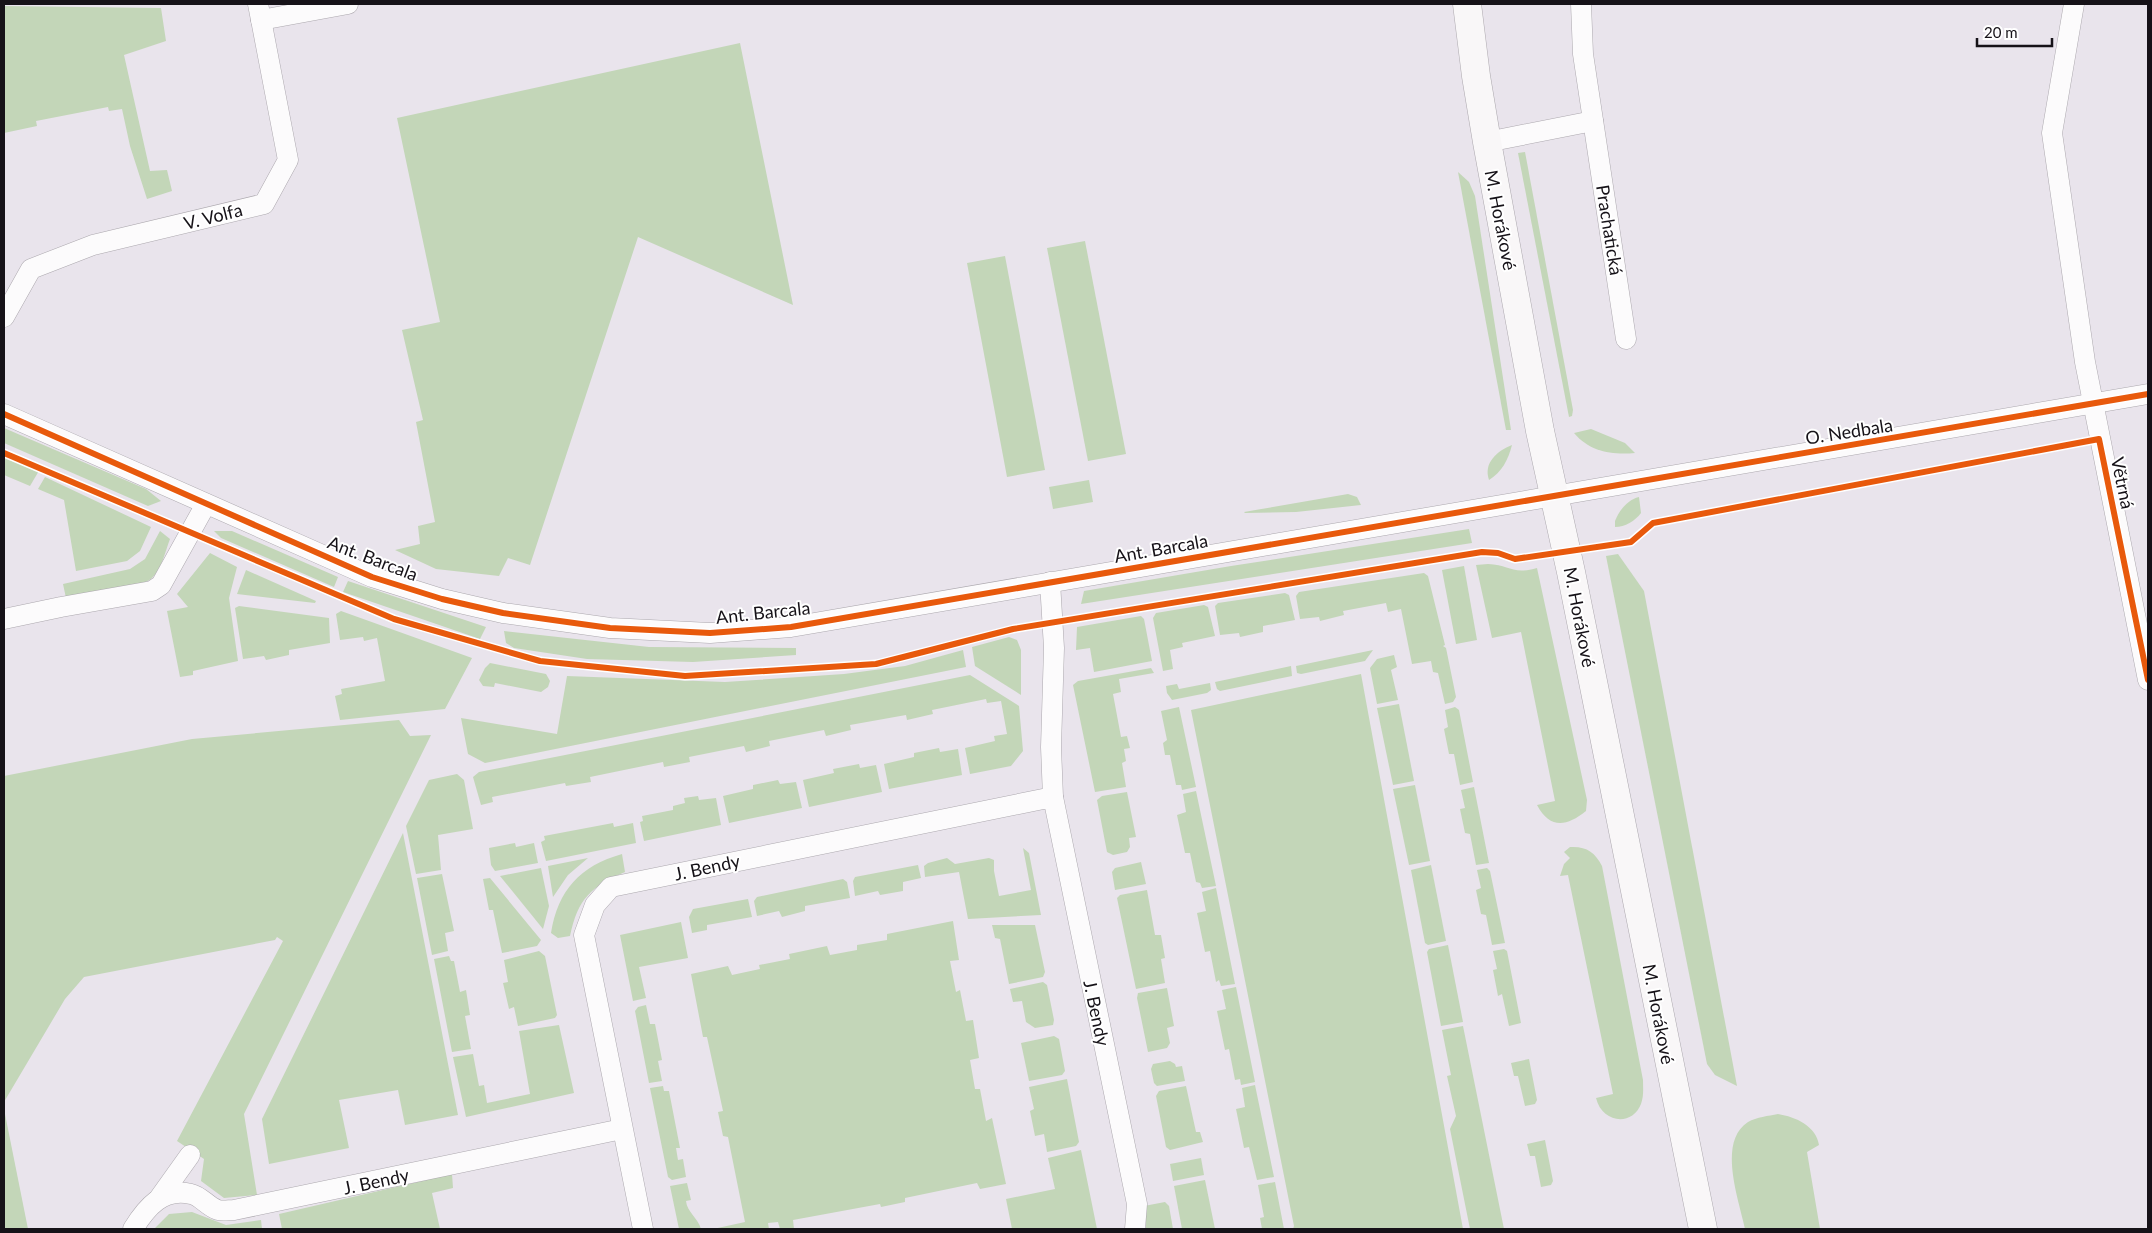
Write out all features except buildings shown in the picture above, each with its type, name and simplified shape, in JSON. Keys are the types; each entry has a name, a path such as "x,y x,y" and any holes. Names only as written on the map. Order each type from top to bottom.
{"street":[{"name":"V. Volfa","path":"4,317 31,269 93,245 264,204 288,160 260,12 348,4"},
{"name":"M. Horákové","path":"1466,4 1487,142 1540,431 1702,1229"},
{"name":"Prachatická","path":"1581,4 1583,54 1626,339"},
{"name":"Větrná","path":"2074,4 2052,133 2085,362 2148,680"},
{"path":"1487,142 1592,121"},
{"name":"O. Nedbala","path":"1554,497 2148,394"},
{"name":"Ant. Barcala","path":"4,414 372,577 416,591 503,613 610,628 710,633 791,626 1554,497"},
{"path":"4,619 152,591 161,585 206,504"},
{"name":"J. Bendy","path":"1050,582 1054,648 1051,747 1053,797 1136,1204 1135,1229"},
{"name":"J. Bendy","path":"643,1229 584,935 595,905 611,887 1053,797"},
{"name":"J. Bendy","path":"160,1196 176,1193 192,1194 218,1210 234,1210 622,1130"},
{"path":"136,1223 160,1196 190,1155"}],"green space":[{"path":"4,6 161,8 166,41 124,55 150,171 167,170 172,191 147,199 130,146 122,109 109,111 108,107 36,121 37,126 4,133"},
{"path":"740,43 793,305 638,237 530,565 508,558 499,576 436,569 395,550 420,544 418,526 435,522 416,422 423,420 402,330 440,322 397,118"},
{"path":"1525,152 1573,410 1572,416 1569,417 1518,153"},
{"path":"1458,172 1469,182 1475,196 1511,430 1506,430"},
{"path":"1085,241 1126,454 1088,461 1047,248"},
{"path":"1005,256 1045,470 1007,477 967,263"},
{"path":"4,428 146,489 161,501 148,506 4,443"},
{"path":"1591,429 1625,443 1635,453 1610,453 1602,451 1587,444 1574,433"},
{"path":"1512,445 1504,465 1489,480 1488,468 1493,458"},
{"path":"4,453 40,469 30,486 4,475"},
{"path":"45,477 151,527 140,551 127,561 76,571 64,500 38,489"},
{"path":"1089,480 1093,502 1053,509 1049,487"},
{"path":"1348,494 1357,497 1361,505 1296,512 1244,512"},
{"path":"1639,497 1641,513 1630,523 1615,527 1615,521 1621,510 1627,503"},
{"path":"1469,529 1472,543 1081,604 1084,591"},
{"path":"160,531 170,539 161,565 152,578 146,582 124,588 66,598 63,584 130,569 145,559"},
{"path":"214,531 232,531 338,577 334,587 221,538"},
{"path":"210,553 237,567 229,598 238,661 193,671 193,675 180,677 167,611 188,607 177,594"},
{"path":"1618,554 1644,591 1737,1086 1715,1075 1707,1064 1606,556"},
{"path":"1488,564 1516,570 1537,568 1587,800 1586,811 1572,820 1559,823 1553,822 1542,813 1537,805 1555,801 1521,632 1492,638 1476,565"},
{"path":"1464,566 1477,640 1456,644 1442,570"},
{"path":"246,570 316,601 315,603 237,594"},
{"path":"1424,573 1428,576 1456,697 1453,702 1445,704 1438,673 1433,672 1431,661 1412,664 1401,609 1388,612 1386,603 1343,611 1344,615 1320,621 1319,617 1300,619 1296,596 1299,592"},
{"path":"348,581 486,627 480,639 343,592"},
{"path":"1285,593 1289,595 1295,620 1263,626 1263,632 1240,637 1239,633 1220,635 1215,606 1218,603"},
{"path":"1204,605 1208,607 1215,636 1182,643 1183,647 1170,650 1173,669 1163,671 1153,618 1156,613"},
{"path":"239,606 329,618 330,643 289,650 289,655 266,660 264,656 243,659 235,608"},
{"path":"341,611 472,658 445,709 340,720 335,696 342,694 341,689 385,681 377,638 364,641 363,637 340,640 336,614"},
{"path":"1141,616 1144,619 1152,661 1094,672 1090,648 1076,650 1077,627"},
{"path":"504,631 649,647 796,648 796,655 693,662 587,659 514,648 506,643"},
{"path":"1009,637 1017,640 1021,650 1021,695 975,666 972,647"},
{"path":"963,650 966,667 485,763 468,754 461,718 557,734 567,676 725,682 844,674 905,666"},
{"path":"1373,650 1365,661 1301,674 1297,673 1296,666"},
{"path":"1394,655 1397,667 1391,670 1398,700 1377,704 1370,668 1377,659"},
{"path":"490,663 546,674 550,681 548,687 541,692 495,683 494,687 483,686 479,680"},
{"path":"1291,666 1292,676 1220,691 1217,689 1215,682"},
{"path":"1151,668 1154,673 1119,679 1121,692 1113,694 1121,737 1127,736 1130,748 1124,749 1126,761 1122,763 1126,787 1095,792 1073,685 1078,681"},
{"path":"1361,674 1463,1229 1293,1229 1294,1226 1191,710"},
{"path":"970,675 1019,706 1023,751 1011,766 970,774 965,748 995,741 994,736 1007,734 1001,701 987,703 986,699 932,710 933,714 907,720 906,715 850,725 851,730 826,736 824,730 769,741 770,746 746,752 744,746 689,757 690,762 664,767 663,762 590,777 591,782 566,786 565,783 492,797 493,802 481,805 473,777 479,772"},
{"path":"1210,683 1211,690 1207,693 1172,700 1167,693 1166,686 1177,684 1179,689"},
{"path":"1399,704 1414,781 1393,785 1377,708"},
{"path":"1179,707 1196,787 1182,790 1181,785 1176,785 1170,755 1165,755 1163,743 1167,740 1161,711"},
{"path":"1455,707 1459,710 1473,782 1460,785 1454,754 1449,754 1444,729 1448,727 1445,710"},
{"path":"399,720 410,736 431,735 244,1114 257,1195 224,1198 201,1181 204,1159 177,1141 283,941 277,937 275,940 84,977 65,999 4,1102 4,776 192,739"},
{"path":"939,748 940,752 958,749 962,775 889,789 884,764 914,757 914,753"},
{"path":"859,764 860,768 876,765 882,792 809,807 803,780 834,773 833,769"},
{"path":"457,774 464,780 473,829 438,835 441,870 416,874 406,826 429,780"},
{"path":"778,780 780,784 796,782 802,808 729,823 723,796 753,789 753,785"},
{"path":"1415,785 1430,861 1409,865 1393,789"},
{"path":"1474,787 1489,863 1476,865 1470,834 1465,833 1460,809 1465,808 1461,790"},
{"path":"1196,791 1216,886 1202,888 1200,883 1196,882 1190,853 1185,853 1177,815 1186,812 1183,794"},
{"path":"1127,792 1136,837 1129,838 1130,847 1127,852 1113,855 1107,852 1097,800 1102,796"},
{"path":"698,796 699,800 716,798 721,825 644,841 640,822 643,821 642,816 673,810 673,806 685,803 684,798"},
{"path":"613,823 614,827 633,823 636,843 546,861 541,842 545,840 544,836"},
{"path":"403,833 458,1115 405,1125 398,1090 339,1100 349,1148 269,1164 262,1119"},
{"path":"515,843 516,847 534,843 538,863 495,871 491,865 489,848"},
{"path":"1570,847 1589,851 1602,866 1643,1080 1641,1104 1637,1111 1624,1119 1617,1119 1604,1113 1596,1098 1613,1094 1568,875 1560,876 1564,864 1570,858 1564,852"},
{"path":"1023,848 1029,853 1041,915 968,919 959,872 925,877 924,866 928,863 947,858 955,864 989,858 994,860 994,871 999,896 1031,890"},
{"path":"622,854 625,872 603,883 588,895 577,912 570,936 558,938 551,933 559,904 573,882 594,865"},
{"path":"588,858 568,875 553,897 548,866"},
{"path":"1141,862 1146,884 1115,890 1112,872 1115,868"},
{"path":"918,865 921,878 903,882 903,891 880,895 878,891 855,896 853,881 855,877"},
{"path":"1431,865 1446,941 1428,945 1425,943 1411,870"},
{"path":"541,868 549,906 543,929 500,876"},
{"path":"1487,868 1490,871 1505,943 1492,945 1486,915 1481,914 1476,890 1481,888 1477,870"},
{"path":"442,874 454,931 445,933 448,951 432,955 417,878"},
{"path":"490,878 541,940 537,946 502,953 493,910 489,910 483,879"},
{"path":"843,879 847,882 850,898 805,906 805,911 782,917 779,911 757,916 754,901 757,897"},
{"path":"1216,888 1235,984 1221,986 1219,980 1216,982 1210,951 1205,952 1197,913 1206,911 1202,892"},
{"path":"1147,890 1155,935 1161,935 1165,958 1161,959 1165,983 1136,989 1117,898 1120,895"},
{"path":"748,899 752,917 707,925 707,930 692,933 689,917 693,909"},
{"path":"953,921 959,960 950,961 956,992 960,990 966,1021 973,1020 979,1058 970,1060 975,1089 980,1089 986,1121 992,1118 1006,1184 980,1189 977,1183 905,1198 905,1202 881,1207 880,1204 793,1220 794,1229 780,1229 778,1222 768,1223 769,1229 713,1229 745,1222 728,1137 723,1136 718,1112 723,1111 707,1037 703,1037 691,974 728,966 732,975 760,969 759,965 790,959 789,954 827,946 830,955 857,950 857,945 887,940 887,934"},
{"path":"681,922 688,958 639,967 646,998 633,1001 620,935"},
{"path":"992,925 1035,925 1045,972 1043,977 1009,984 1000,939 995,938"},
{"path":"1448,945 1463,1022 1441,1026 1427,952 1429,949"},
{"path":"1504,949 1507,951 1521,1023 1509,1026 1502,994 1498,996 1493,970 1497,969 1493,951"},
{"path":"539,951 545,956 557,1015 555,1018 518,1026 514,1007 509,1009 503,983 508,982 504,960"},
{"path":"449,956 451,961 454,961 460,992 466,990 470,1015 465,1016 471,1049 452,1052 434,959"},
{"path":"1043,982 1047,985 1054,1020 1053,1025 1035,1028 1026,1022 1022,1001 1013,1002 1010,989"},
{"path":"1236,987 1255,1082 1241,1085 1240,1079 1235,1080 1229,1049 1225,1050 1217,1011 1226,1009 1222,990"},
{"path":"1167,988 1174,1026 1167,1028 1170,1043 1167,1048 1148,1052 1137,998 1138,993"},
{"path":"646,1005 650,1024 655,1024 662,1060 658,1061 662,1081 649,1083 635,1011 638,1007"},
{"path":"559,1025 574,1093 466,1117 453,1057 473,1054 479,1086 484,1085 487,1103 530,1094 519,1031"},
{"path":"1463,1026 1504,1229 1470,1229 1450,1129 1456,1116 1447,1076 1451,1075 1442,1030"},
{"path":"1054,1036 1059,1039 1065,1071 1062,1075 1029,1081 1021,1043"},
{"path":"1529,1059 1537,1100 1535,1104 1525,1106 1518,1076 1514,1076 1511,1063"},
{"path":"1170,1061 1176,1067 1182,1066 1185,1081 1157,1086 1154,1083 1151,1069 1153,1064"},
{"path":"1067,1079 1079,1142 1076,1146 1047,1152 1044,1134 1035,1136 1030,1111 1034,1109 1029,1087"},
{"path":"1255,1085 1274,1177 1257,1180 1249,1147 1244,1148 1236,1109 1245,1107 1242,1088"},
{"path":"663,1086 664,1091 669,1091 680,1148 676,1148 678,1160 683,1159 686,1177 672,1180 668,1177 650,1088"},
{"path":"1186,1086 1196,1132 1200,1132 1203,1142 1170,1150 1166,1147 1156,1096 1159,1091"},
{"path":"4,1109 28,1229 4,1229"},
{"path":"1778,1114 1798,1120 1809,1128 1817,1138 1819,1145 1807,1152 1820,1229 1745,1229 1735,1188 1732,1157 1734,1143 1739,1131 1748,1122"},
{"path":"1545,1140 1553,1181 1551,1185 1541,1187 1535,1156 1530,1156 1527,1144"},
{"path":"1081,1150 1097,1229 1012,1229 1006,1199 1055,1189 1048,1158"},
{"path":"1201,1158 1204,1175 1173,1181 1170,1164"},
{"path":"452,1174 453,1188 432,1193 440,1229 282,1229 279,1214"},
{"path":"1205,1180 1215,1229 1182,1229 1174,1186"},
{"path":"1275,1182 1284,1229 1262,1229 1260,1218 1264,1217 1258,1185"},
{"path":"687,1183 691,1200 686,1201 687,1205 701,1229 679,1229 670,1186"},
{"path":"1165,1202 1169,1206 1173,1229 1146,1229 1144,1206"},
{"path":"192,1212 226,1225 261,1220 262,1229 154,1229 169,1214"}],"cycle path":[{"path":"4,414 372,577 442,599 503,613 610,628 710,633 791,627 2148,394"},
{"path":"4,453 394,619 540,661 685,676 876,664 1013,629 1482,552 1498,553 1515,559 1631,542 1653,523 2099,439 2148,680"}]}
